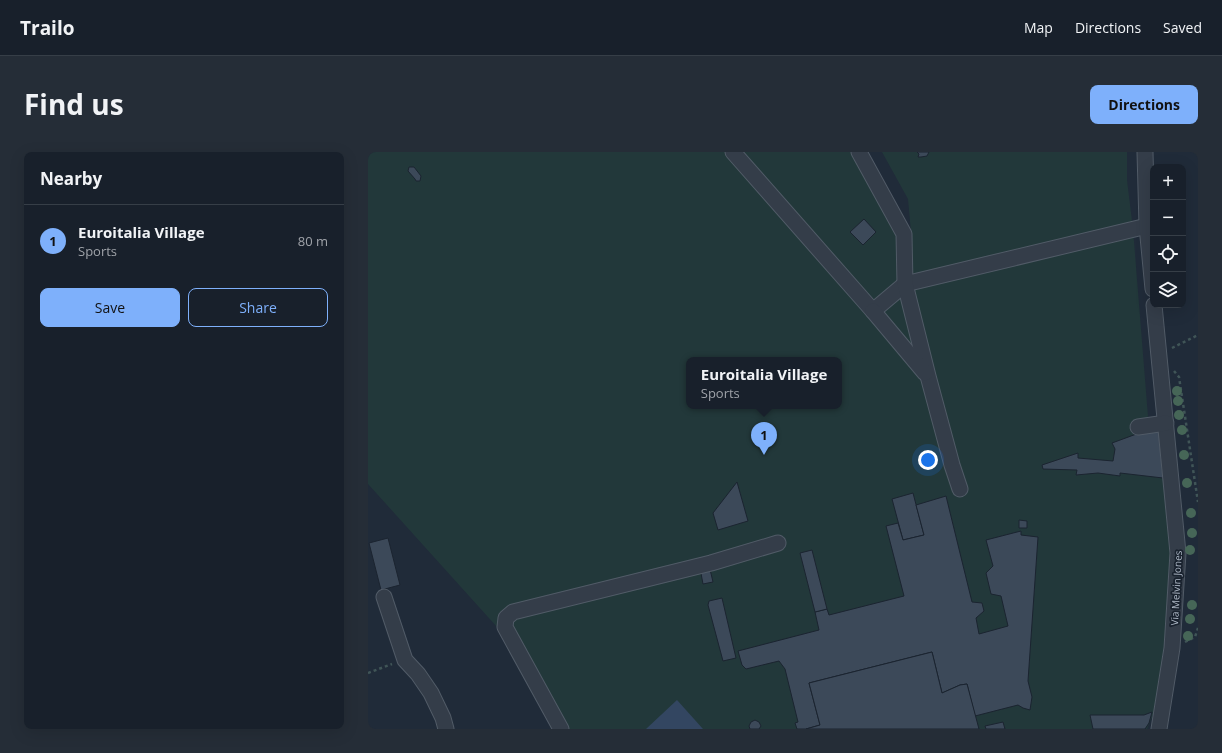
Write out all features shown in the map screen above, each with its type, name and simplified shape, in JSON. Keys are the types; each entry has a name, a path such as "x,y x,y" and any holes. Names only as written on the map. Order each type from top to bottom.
{"street":[{"path":"733,152 834,265 928,376"},
{"path":"859,152 904,234 905,284 928,376 960,489"},
{"path":"1145,152 1147,226 1151,272"},
{"path":"873,311 905,284 1147,226"},
{"name":"Via Melvin Jones","path":"1154,308 1178,553 1172,648 1159,729"},
{"path":"1138,427 1166,423"},
{"path":"561,729 505,627 506,618 509,615 513,612 711,563 778,543"},
{"path":"384,597 405,660 418,674 431,693 443,718 446,729"}],"path":[{"path":"1198,335 1159,354 1179,377 1198,502"},
{"path":"368,673 405,660"}],"green space":[{"path":"368,152 852,152 911,232 908,199 882,152 1127,152 1127,180 1133,229 1149,429 1162,477 1166,482 1171,553 1168,620 1155,710 1147,729 555,729 506,637 368,484"}],"water":[{"path":"677,700 703,729 646,729"}],"building":[{"path":"917,152 929,152 927,156 918,157 919,154"},
{"path":"409,167 414,167 421,176 420,181 416,181 408,171"},
{"path":"864,219 876,232 863,245 850,232"},
{"path":"1150,429 1159,431 1163,478 1120,473 1120,476 1098,473 1076,475 1077,470 1043,469 1042,465 1078,453 1078,458 1113,461 1115,449 1112,443"},
{"path":"737,482 748,521 718,530 713,513"},
{"path":"913,493 924,535 903,540 892,499"},
{"path":"946,496 972,602 982,603 984,611 976,618 979,634 1008,626 1001,596 991,594 986,573 993,566 986,540 1021,531 1021,535 1038,537 1028,681 1032,697 1030,710 1018,705 975,716 967,684 960,685 942,693 932,652 809,683 820,725 806,729 797,729 795,723 798,722 785,669 779,661 746,669 742,665 738,651 819,630 815,612 827,609 829,615 904,596 886,526 898,523 903,540 924,535 916,505"},
{"path":"1019,520 1027,521 1027,528 1019,528"},
{"path":"388,538 400,585 381,590 369,543"},
{"path":"812,550 827,609 815,612 800,553"},
{"path":"709,565 713,582 703,584 700,568"},
{"path":"722,598 736,658 723,661 708,605 709,601"},
{"path":"932,652 942,693 960,685 967,684 979,729 806,729 820,725 809,683"},
{"path":"1152,712 1149,723 1145,729 1093,729 1090,715 1144,715"},
{"path":"755,720 759,722 761,726 759,729 750,729 749,726 751,722"},
{"path":"1003,722 1005,729 986,729 985,726"}],"place":[{"name":"Euroitalia Village","path":"764,455"}]}
